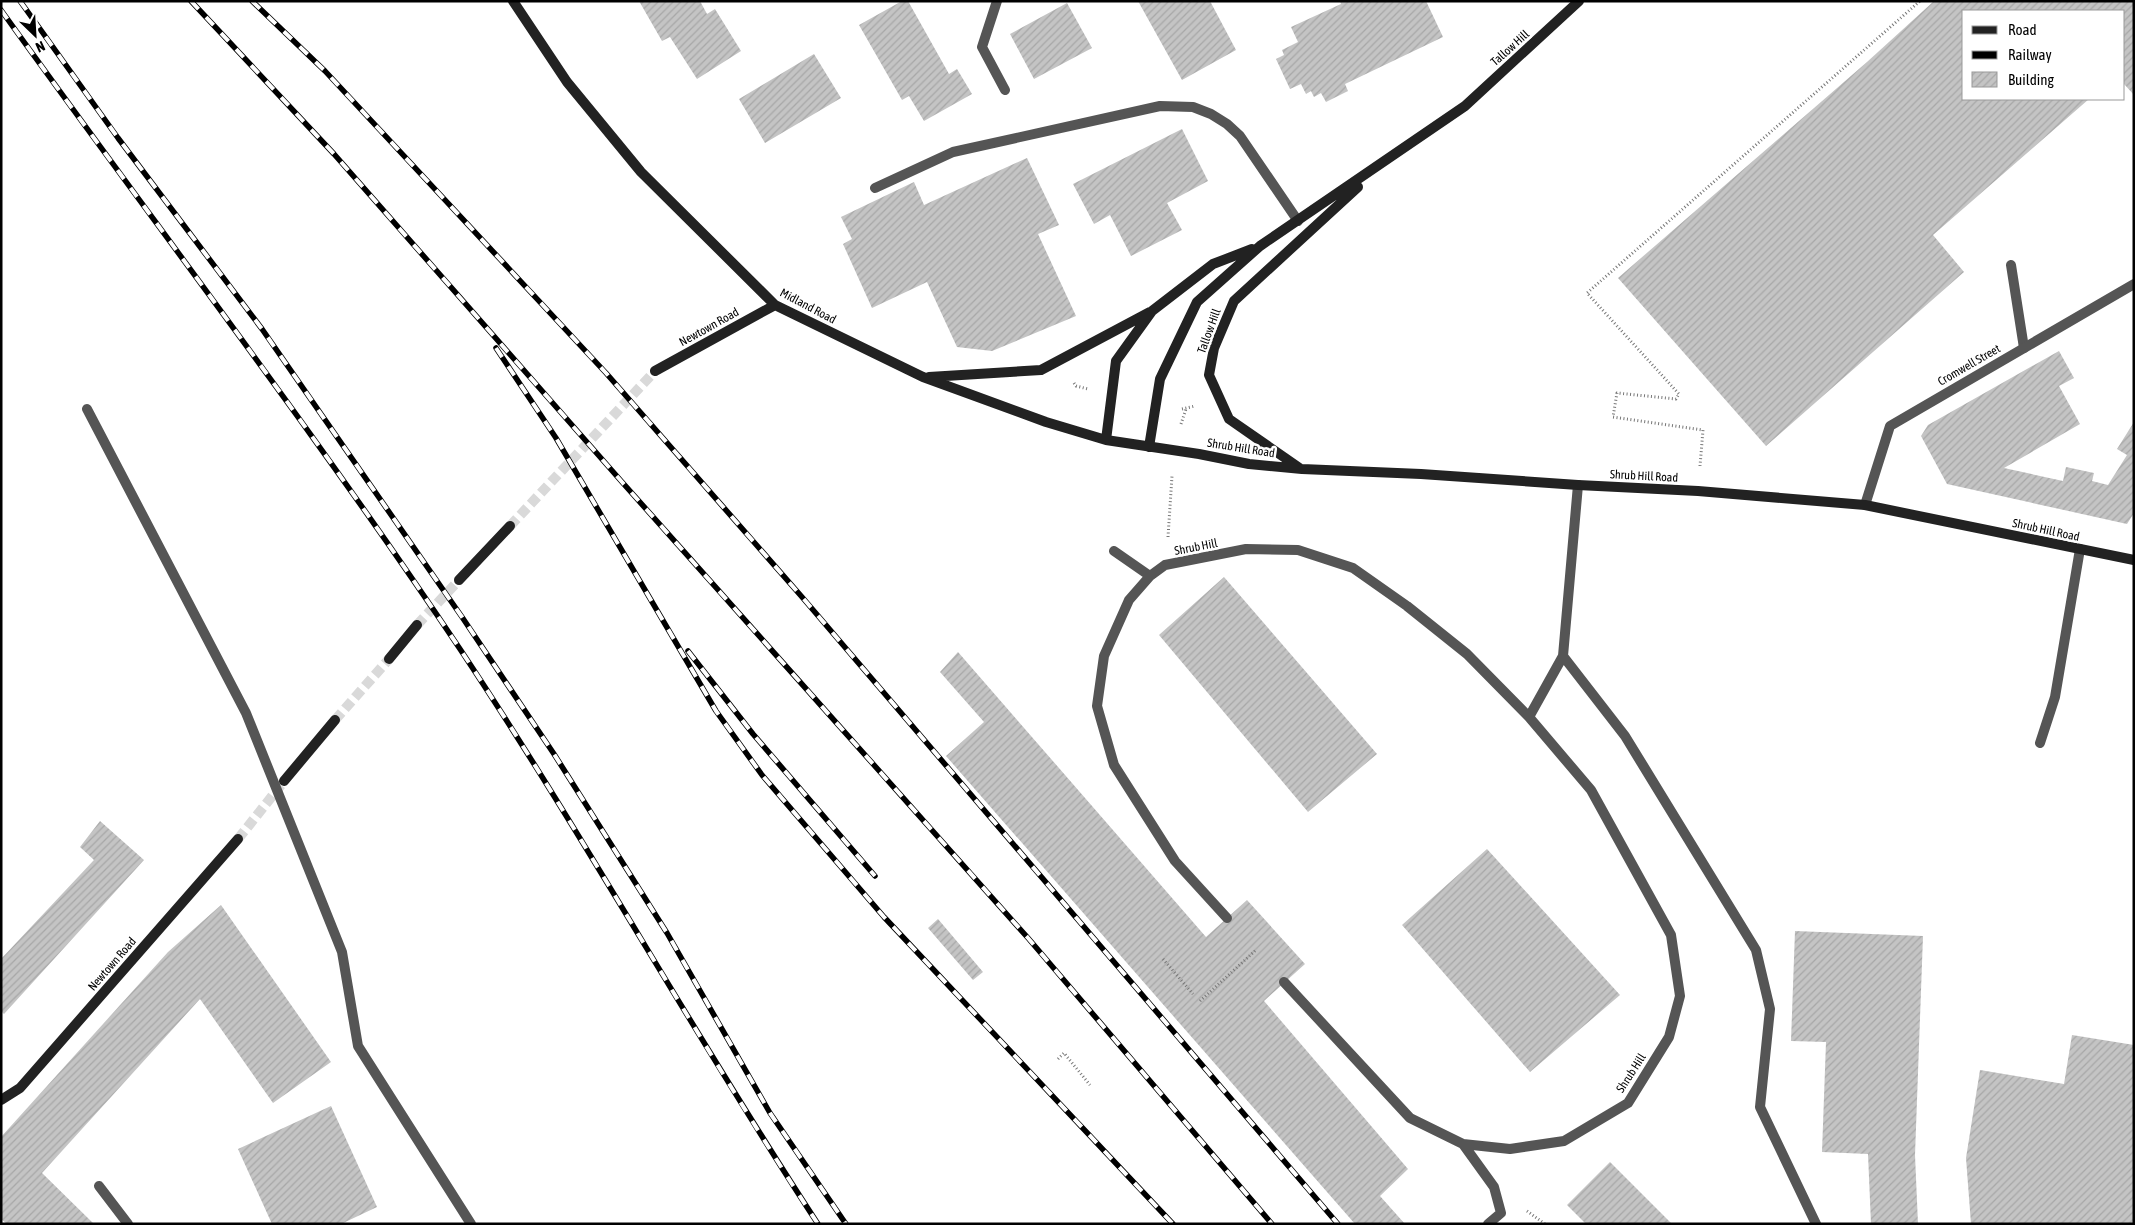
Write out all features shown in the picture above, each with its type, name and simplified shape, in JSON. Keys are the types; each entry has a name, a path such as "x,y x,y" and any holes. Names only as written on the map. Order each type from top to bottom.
{"main road":[{"name":"Midland Road","path":"513,1 567,82 641,172 775,305 923,378 1046,422 1106,440 1149,447"},
{"name":"Tallow Hill","path":"1149,447 1160,379 1197,302 1260,246 1465,106 1579,1"},
{"name":"Tallow Hill","path":"1302,469 1229,419 1208,375 1214,348 1234,301 1382,164"},
{"name":"Tallow Hill","path":"923,378 1041,370 1152,311 1213,264 1260,246"},
{"name":"Newtown Road","path":"655,371 775,305"},
{"name":"Tallow Hill","path":"1106,440 1116,361 1152,311"},
{"name":"Shrub Hill Road","path":"1149,447 1249,464 1302,469 1421,474 1698,491 1866,505 2134,560"},
{"path":"458,580 510,526"},
{"path":"389,659 417,625"},
{"path":"284,780 335,720"},
{"name":"Newtown Road","path":"1,1100 20,1088 238,839"}],"street":[{"path":"998,1 982,47 1005,90"},
{"path":"875,188 953,152 1160,106 1193,107 1211,114 1227,124 1240,136 1298,221"},
{"path":"2011,264 2024,348"},
{"name":"Cromwell Street","path":"1866,505 1890,426 2134,284"},
{"path":"87,409 246,713 342,952 358,1046 471,1224"},
{"path":"1528,718 1563,656 1578,485"},
{"name":"Shrub Hill","path":"1227,918 1175,861 1114,765 1097,706 1104,656 1129,600 1150,576 1166,566 1246,549 1298,550 1353,568 1407,606 1467,654 1528,718 1591,790 1671,935 1680,996 1669,1037 1628,1103 1564,1141 1510,1149 1463,1144 1410,1118 1284,982"},
{"path":"2040,743 2055,697 2080,549"},
{"path":"1114,551 1150,576"},
{"path":"1563,656 1625,736 1756,950 1770,1009 1760,1107 1816,1224"},
{"path":"1463,1144 1494,1186 1501,1213 1488,1224"},
{"path":"99,1186 128,1224"}],"path":[{"path":"1698,491 1703,430 1613,418 1617,393 1676,399 1679,394 1588,293 1920,1"},
{"path":"1166,566 1174,450"},
{"path":"1200,1001 1256,950"},
{"path":"1163,959 1193,994"},
{"path":"1058,1059 1064,1053 1090,1085"}],"building":[{"path":"639,1 700,1 707,14 715,9 741,51 697,79 670,37 662,41"},
{"path":"902,1 908,1 949,74 957,69 972,94 924,121 909,96 902,100 859,25"},
{"path":"1138,1 1210,1 1236,50 1182,80"},
{"path":"1340,1 1426,1 1443,37 1345,84 1348,91 1326,102 1321,93 1314,97 1311,91 1306,94 1301,84 1290,89 1276,59 1284,55 1282,50 1298,42 1291,27 1341,4"},
{"path":"1934,1 2134,1 2134,95 2125,85 2125,10 1962,10 1962,100 2088,100 1933,235 1964,272 1766,446 1618,278 1867,62"},
{"path":"1067,3 1092,48 1034,79 1010,34"},
{"path":"814,54 841,98 765,143 739,99"},
{"path":"1182,129 1208,181 1167,203 1182,230 1131,256 1110,215 1094,224 1073,184"},
{"path":"1027,158 1059,225 1038,234 1076,316 992,351 957,347 927,282 872,308 843,244 852,239 841,217 914,182 924,205"},
{"path":"2059,351 2074,378 2059,386 2080,424 2004,468 2063,481 2066,467 2094,473 2092,481 2108,485 2127,455 2117,449 2134,422 2134,513 2127,524 1947,484 1921,436 1928,425"},
{"path":"1224,577 1377,754 1308,812 1159,635"},
{"path":"958,652 1206,937 1247,900 1305,964 1264,1001 1408,1169 1380,1196 1405,1224 1355,1224 946,756 984,722 940,672"},
{"path":"100,821 144,860 4,1014 1,1011 1,959 94,860 80,847"},
{"path":"1487,849 1620,995 1530,1072 1402,925"},
{"path":"221,905 331,1062 273,1103 200,999 42,1173 94,1224 7,1224 1,1219 1,1137 168,952"},
{"path":"938,919 983,972 973,980 928,928"},
{"path":"1795,931 1923,936 1915,1155 1918,1224 1871,1224 1868,1154 1822,1152 1826,1042 1791,1041"},
{"path":"2072,1035 2134,1045 2134,1224 1971,1224 1966,1158 1980,1070 2064,1084"},
{"path":"331,1106 377,1207 341,1224 272,1224 238,1149"},
{"path":"1610,1162 1672,1224 1586,1224 1567,1205"}],"tunnel":[{"path":"510,526 655,371"},
{"path":"417,625 459,580"},
{"path":"335,720 389,659"},
{"path":"238,839 281,785"}],"railway":[{"path":"20,1 118,138 262,329 462,617 554,754 667,933 770,1113 846,1224"},
{"path":"191,1 334,154 622,482 1028,938 1272,1224"},
{"path":"252,1 325,71 606,373 802,597 1338,1224"},
{"path":"1,10 291,407 460,649 551,792 727,1081 818,1224"},
{"path":"496,348 556,438 716,711 762,775 884,917 1173,1224"},
{"path":"688,651 753,734 875,876"}]}
